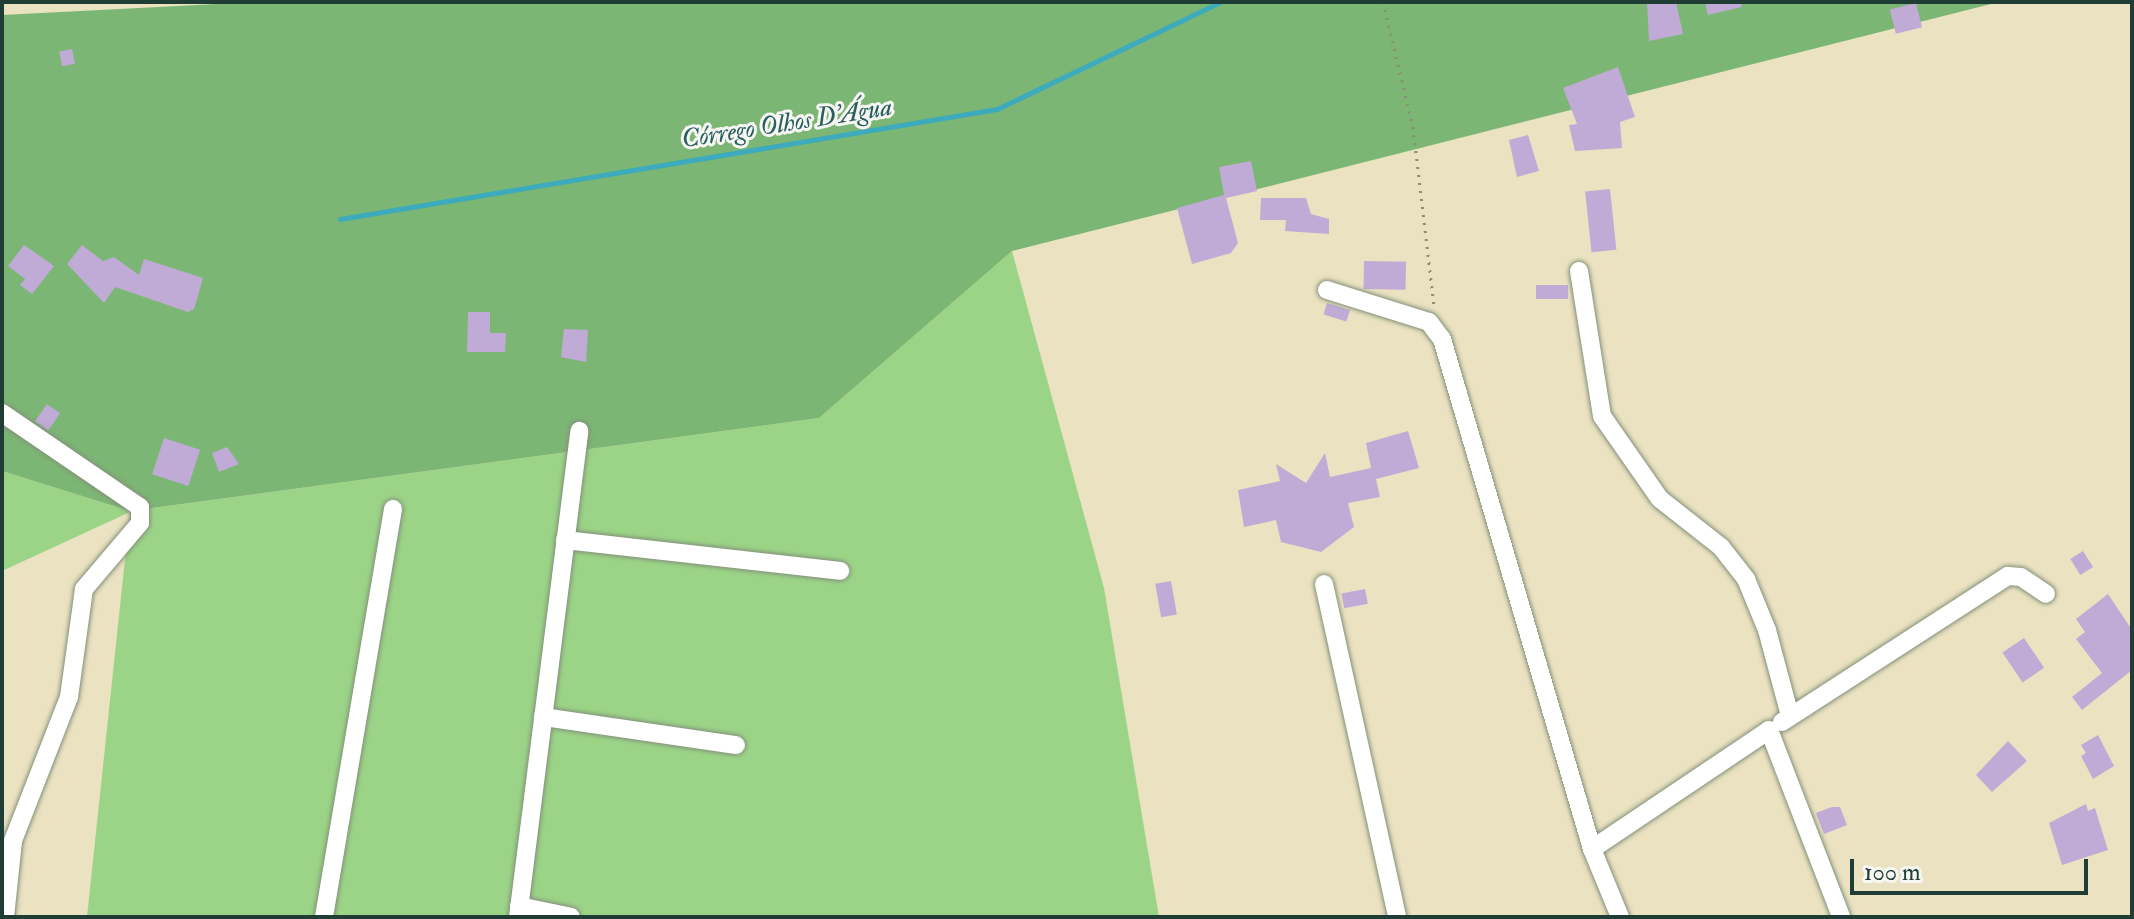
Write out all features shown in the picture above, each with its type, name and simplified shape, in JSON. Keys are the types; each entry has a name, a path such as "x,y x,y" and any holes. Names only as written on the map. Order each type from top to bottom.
{"street":[{"path":"1579,271 1602,416 1660,499 1721,547 1746,579 1767,630 1790,716"},
{"path":"1327,290 1420,318 1437,329 1592,849 1620,917"},
{"path":"2,413 140,507 140,523 84,589 69,697 13,841 5,917"},
{"path":"571,917 519,912 579,431"},
{"path":"324,917 393,509"},
{"path":"565,540 840,571"},
{"path":"1592,849 1790,716 2008,576 2021,577 2046,594"},
{"path":"1324,584 1397,917"},
{"path":"543,717 736,745"},
{"path":"1769,730 1841,917"}],"path":[{"path":"1383,2 1413,127 1437,329"}],"green space":[{"path":"257,2 1999,2 1012,251 819,418 130,511 2,471 2,15"},
{"path":"1012,251 1104,588 1159,917 87,917 130,512 2,571 2,471 130,511 819,418"}],"building":[{"path":"1647,2 1676,2 1683,34 1649,41"},
{"path":"1705,2 1741,2 1742,7 1708,15"},
{"path":"1916,3 1922,27 1896,34 1890,10"},
{"path":"72,49 75,64 62,66 59,51"},
{"path":"1618,67 1635,117 1620,122 1622,148 1575,151 1569,125 1577,124 1563,88"},
{"path":"1528,135 1539,171 1517,177 1509,140"},
{"path":"1251,161 1257,191 1226,198 1238,243 1231,253 1192,264 1177,208 1224,195 1219,167"},
{"path":"1610,189 1616,250 1592,252 1585,192"},
{"path":"1261,198 1306,198 1311,214 1329,219 1329,234 1285,231 1286,220 1260,220"},
{"path":"24,245 54,266 32,294 20,285 25,279 8,266"},
{"path":"82,245 103,261 114,257 139,275 144,259 203,278 194,309 188,312 115,287 104,303 67,264"},
{"path":"1364,261 1406,262 1406,290 1364,289"},
{"path":"1536,285 1568,285 1568,299 1536,299"},
{"path":"1327,303 1350,310 1346,321 1323,314"},
{"path":"468,312 490,312 490,333 506,333 505,352 467,352"},
{"path":"564,329 588,330 586,362 561,357"},
{"path":"47,404 60,413 48,430 35,421"},
{"path":"1408,431 1419,468 1376,479 1380,497 1348,503 1354,527 1321,552 1281,542 1276,520 1244,527 1238,490 1280,481 1276,464 1306,483 1325,453 1330,477 1371,468 1366,443"},
{"path":"164,438 200,450 188,486 152,474"},
{"path":"227,447 239,464 219,472 212,453"},
{"path":"2083,551 2093,567 2080,575 2070,559"},
{"path":"1171,581 1177,614 1161,617 1155,584"},
{"path":"1365,589 1368,604 1344,608 1341,594"},
{"path":"2108,594 2132,630 2132,670 2082,710 2072,697 2102,673 2076,639 2085,632 2076,619"},
{"path":"2024,638 2044,668 2023,682 2002,653"},
{"path":"2098,735 2114,766 2093,779 2081,756 2086,753 2081,745"},
{"path":"2008,741 2027,761 1992,792 1976,775"},
{"path":"2086,804 2088,811 2095,808 2108,850 2062,865 2049,823"},
{"path":"1840,807 1847,825 1824,834 1816,813"}],"waterway":[{"name":"Córrego Olhos D'Água","path":"340,219 997,109 1220,2"}]}
